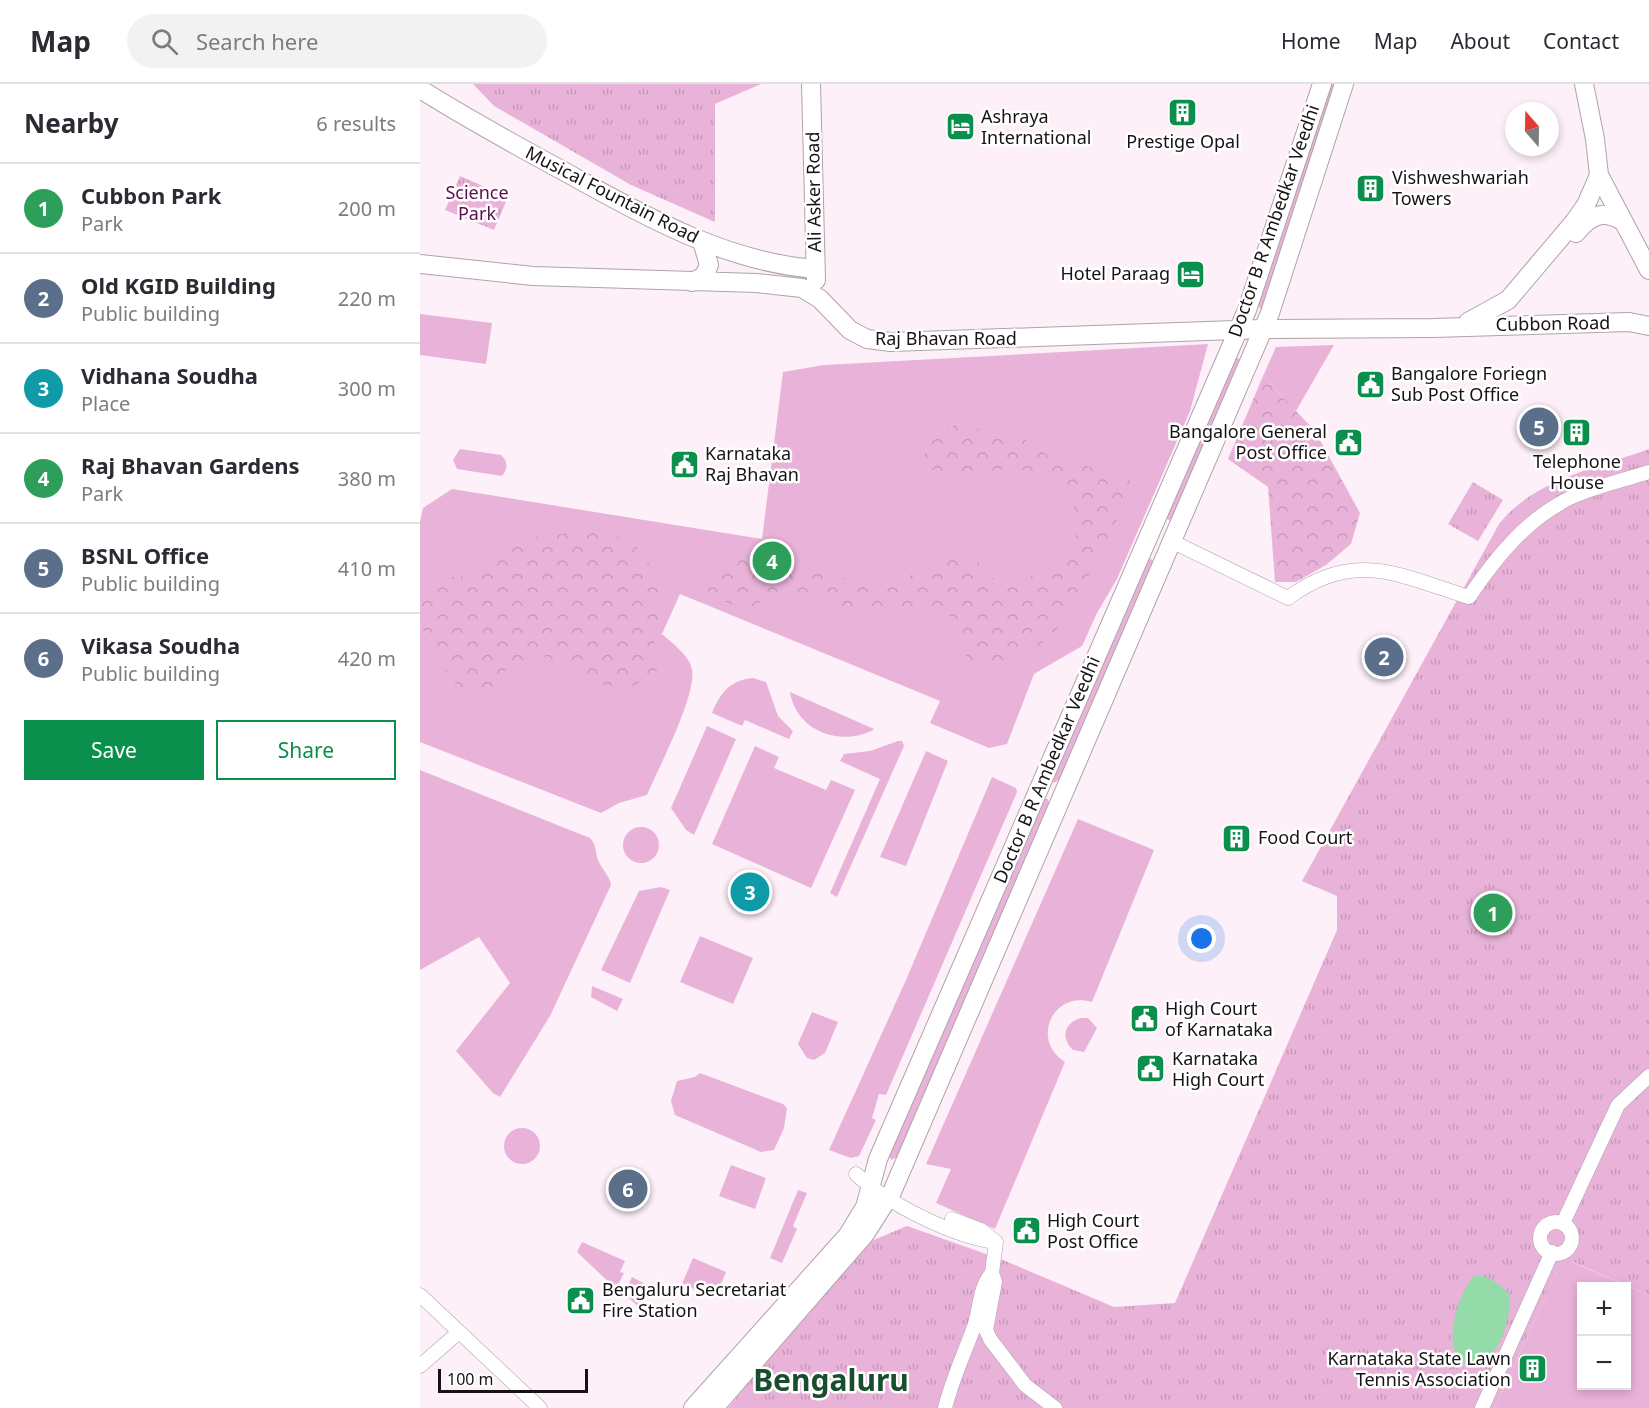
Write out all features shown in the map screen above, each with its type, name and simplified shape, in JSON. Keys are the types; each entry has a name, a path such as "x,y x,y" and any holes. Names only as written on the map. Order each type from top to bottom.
{"main road":[{"name":"Ali Asker Road","path":"812,84 815,269 820,299"},
{"name":"Doctor B R Ambedkar Veedhi","path":"693,1408 848,1235 865,1207 878,1159 1212,386 1239,330 1322,84"},
{"name":"Doctor B R Ambedkar Veedhi","path":"714,1408 837,1268 865,1234 889,1196 1263,329 1283,278 1344,84"},
{"path":"1584,84 1595,139 1599,175 1622,221 1644,252 1649,270"},
{"name":"Musical Fountain Road","path":"420,89 630,208 702,241 727,252 773,265 815,269"},
{"path":"1456,327 1489,313 1508,300 1574,222 1586,205 1599,175"},
{"path":"1522,323 1520,306 1523,298 1581,226 1601,213 1612,215 1622,221"},
{"path":"692,282 704,276 708,266 702,241"},
{"name":"Raj Bhavan Road","path":"420,264 533,276 791,287 810,291 850,330 867,339 891,342 1263,329 1456,327"},
{"name":"Cubbon Road","path":"1456,327 1522,323 1629,322 1649,326"},
{"path":"1202,332 1217,347 1210,370 1212,386"},
{"path":"1155,520 1171,541"},
{"path":"1144,544 1171,541"}],"street":[{"path":"1171,541 1288,598 1308,584 1325,576 1368,568 1389,572 1469,597 1497,556 1531,524 1572,497 1649,472"},
{"path":"1563,1223 1618,1105 1649,1076"},
{"path":"871,1184 889,1196 981,1230 996,1242 992,1273 994,1282 986,1330 990,1340 1025,1385 1055,1408"},
{"path":"1551,1223 1563,1223 1571,1232 1570,1246 1561,1252 1552,1252 1541,1243 1542,1231 1551,1223"},
{"path":"1482,1408 1552,1252"},
{"path":"945,1408 952,1380 974,1326 986,1280 992,1273"},
{"path":"420,1295 540,1408"},
{"path":"420,1366 459,1332"}],"green space":[{"path":"473,84 761,84 715,104 715,222 631,185 494,106"},
{"path":"1327,84 1338,84 1261,310 1258,304"},
{"name":"Science Park","path":"460,176 508,197 494,230 445,210"},
{"path":"420,314 492,323 486,364 420,355"},
{"path":"1208,344 1190,411 1117,579 1097,613 1082,646 1034,674 1007,744 989,748 930,723 940,701 680,594 662,634 687,659 692,669 692,681 683,713 647,795 619,803 601,813 420,742 420,522 423,508 452,489 762,539 783,372 824,365"},
{"path":"1334,345 1296,411 1263,376 1276,347"},
{"path":"1236,357 1242,361 1173,518 1169,520 1166,518"},
{"path":"1263,376 1315,431 1360,513 1351,544 1326,565 1296,582 1275,582 1268,487 1228,459"},
{"path":"961,420 980,430 1023,438 1047,455 1130,478 1130,495 1066,620 1033,652 990,668 970,666 952,617 924,608 887,615 777,593 750,608 729,604 706,590 710,569 733,558 749,554 763,558 783,575 815,570 872,586 895,582 935,565 955,551 970,552 992,578 1024,579 1065,563 1075,538 1077,518 1071,499 1056,476 1017,469 960,472 924,469 925,447"},
{"path":"460,449 501,455 506,462 504,473 502,476 457,469 453,460"},
{"path":"1649,449 1649,1295 1631,1287 1631,1282 1619,1282 1573,1262 1556,1273 1495,1408 728,1408 864,1244 907,1226 1003,1260 1114,1307 1175,1303 1337,930 1337,896 1302,881 1499,524 1530,496 1588,469"},
{"path":"1473,482 1503,500 1478,541 1448,524"},
{"path":"599,530 634,543 655,573 665,595 653,638 660,669 634,686 590,685 547,656 507,668 490,697 459,688 428,648 420,617 420,596 430,580 473,575 505,555 520,539"},
{"path":"1149,557 1154,562 1060,779 1054,783 1051,779"},
{"path":"753,678 766,682 778,716 793,731 789,739 745,720 742,726 712,713 727,689 745,679"},
{"path":"790,692 875,729 848,737 822,732 801,717 794,706"},
{"path":"707,726 736,739 694,835 686,830 671,808"},
{"path":"902,741 904,746 837,897 830,893 880,779 840,761 844,754 870,751"},
{"path":"755,746 779,757 774,768 826,790 831,780 855,790 811,888 712,844"},
{"path":"926,751 948,761 906,866 880,857"},
{"path":"420,770 590,838 598,861 611,885 550,1016 500,1097 493,1093 456,1051 510,983 479,937 420,970"},
{"path":"992,777 1016,788 1017,792 886,1095 879,1094 872,1118 876,1120 859,1156 851,1158 829,1150 906,980"},
{"path":"1044,798 1048,799 1049,804 897,1157 891,1160 889,1155"},
{"path":"1078,819 1154,850 1092,1002 1078,1000 1066,1003 1051,1019 1048,1030 1049,1042 1055,1053 1065,1062 995,1229 936,1203 951,1169 926,1164"},
{"path":"641,827 654,832 659,845 654,858 641,863 628,858 623,845 628,832"},
{"path":"661,887 670,890 630,983 601,970 639,891"},
{"path":"700,936 753,958 733,1004 680,982"},
{"path":"592,986 623,999 617,1011 591,997"},
{"path":"812,1012 838,1022 825,1053 814,1060 807,1058 798,1044"},
{"path":"1081,1018 1088,1018 1097,1028 1084,1052 1073,1050 1066,1036 1067,1027"},
{"path":"700,1073 783,1104 787,1108 784,1128 774,1150 761,1152 675,1115 671,1101 677,1081 695,1077"},
{"path":"522,1128 534,1134 540,1146 534,1158 522,1164 510,1158 504,1146 510,1134"},
{"path":"731,1165 766,1178 755,1209 719,1196"},
{"path":"798,1190 807,1193 793,1226 797,1229 782,1263 770,1258"},
{"path":"582,1242 625,1261 620,1272 624,1273 618,1285 613,1286 577,1252"},
{"path":"693,1258 726,1272 715,1298 682,1284"},
{"path":"1572,1262 1619,1282 1577,1282 1577,1390 1631,1390 1631,1287 1649,1295 1649,1408 1495,1408 1556,1273"},
{"path":"632,1277 649,1286 638,1306 624,1294"}],"shaded area":[{"path":"1475,1275 1490,1279 1506,1290 1510,1294 1510,1305 1505,1328 1496,1349 1480,1363 1469,1367 1459,1358 1454,1348 1453,1326 1459,1302"}],"place":[{"name":"Prestige Opal","path":"1183,113"},
{"name":"Ashraya International","path":"960,127"},
{"name":"Vishweshwariah Towers","path":"1371,188"},
{"name":"Hotel Paraag","path":"1191,274"},
{"name":"Bangalore Foriegn Sub Post Office","path":"1370,384"},
{"name":"BSNL Office","path":"1539,427"},
{"name":"Telephone House","path":"1577,433"},
{"name":"Bangalore General Post Office","path":"1348,442"},
{"name":"Karnataka Raj Bhavan","path":"684,464"},
{"name":"Raj Bhavan Gardens","path":"772,561"},
{"name":"Old KGID Building","path":"1384,657"},
{"name":"Food Court","path":"1237,838"},
{"name":"Vidhana Soudha","path":"750,892"},
{"name":"Cubbon Park","path":"1493,913"},
{"name":"High Court of Karnataka","path":"1144,1019"},
{"name":"Karnataka High Court","path":"1151,1069"},
{"name":"Vikasa Soudha","path":"628,1189"},
{"name":"High Court Post Office","path":"1026,1231"},
{"name":"Bengaluru Secretariat Fire Station","path":"581,1300"},
{"name":"Karnataka State Lawn Tennis Association","path":"1532,1369"}],"district":[{"name":"Bengaluru","path":"831,1381"}]}
